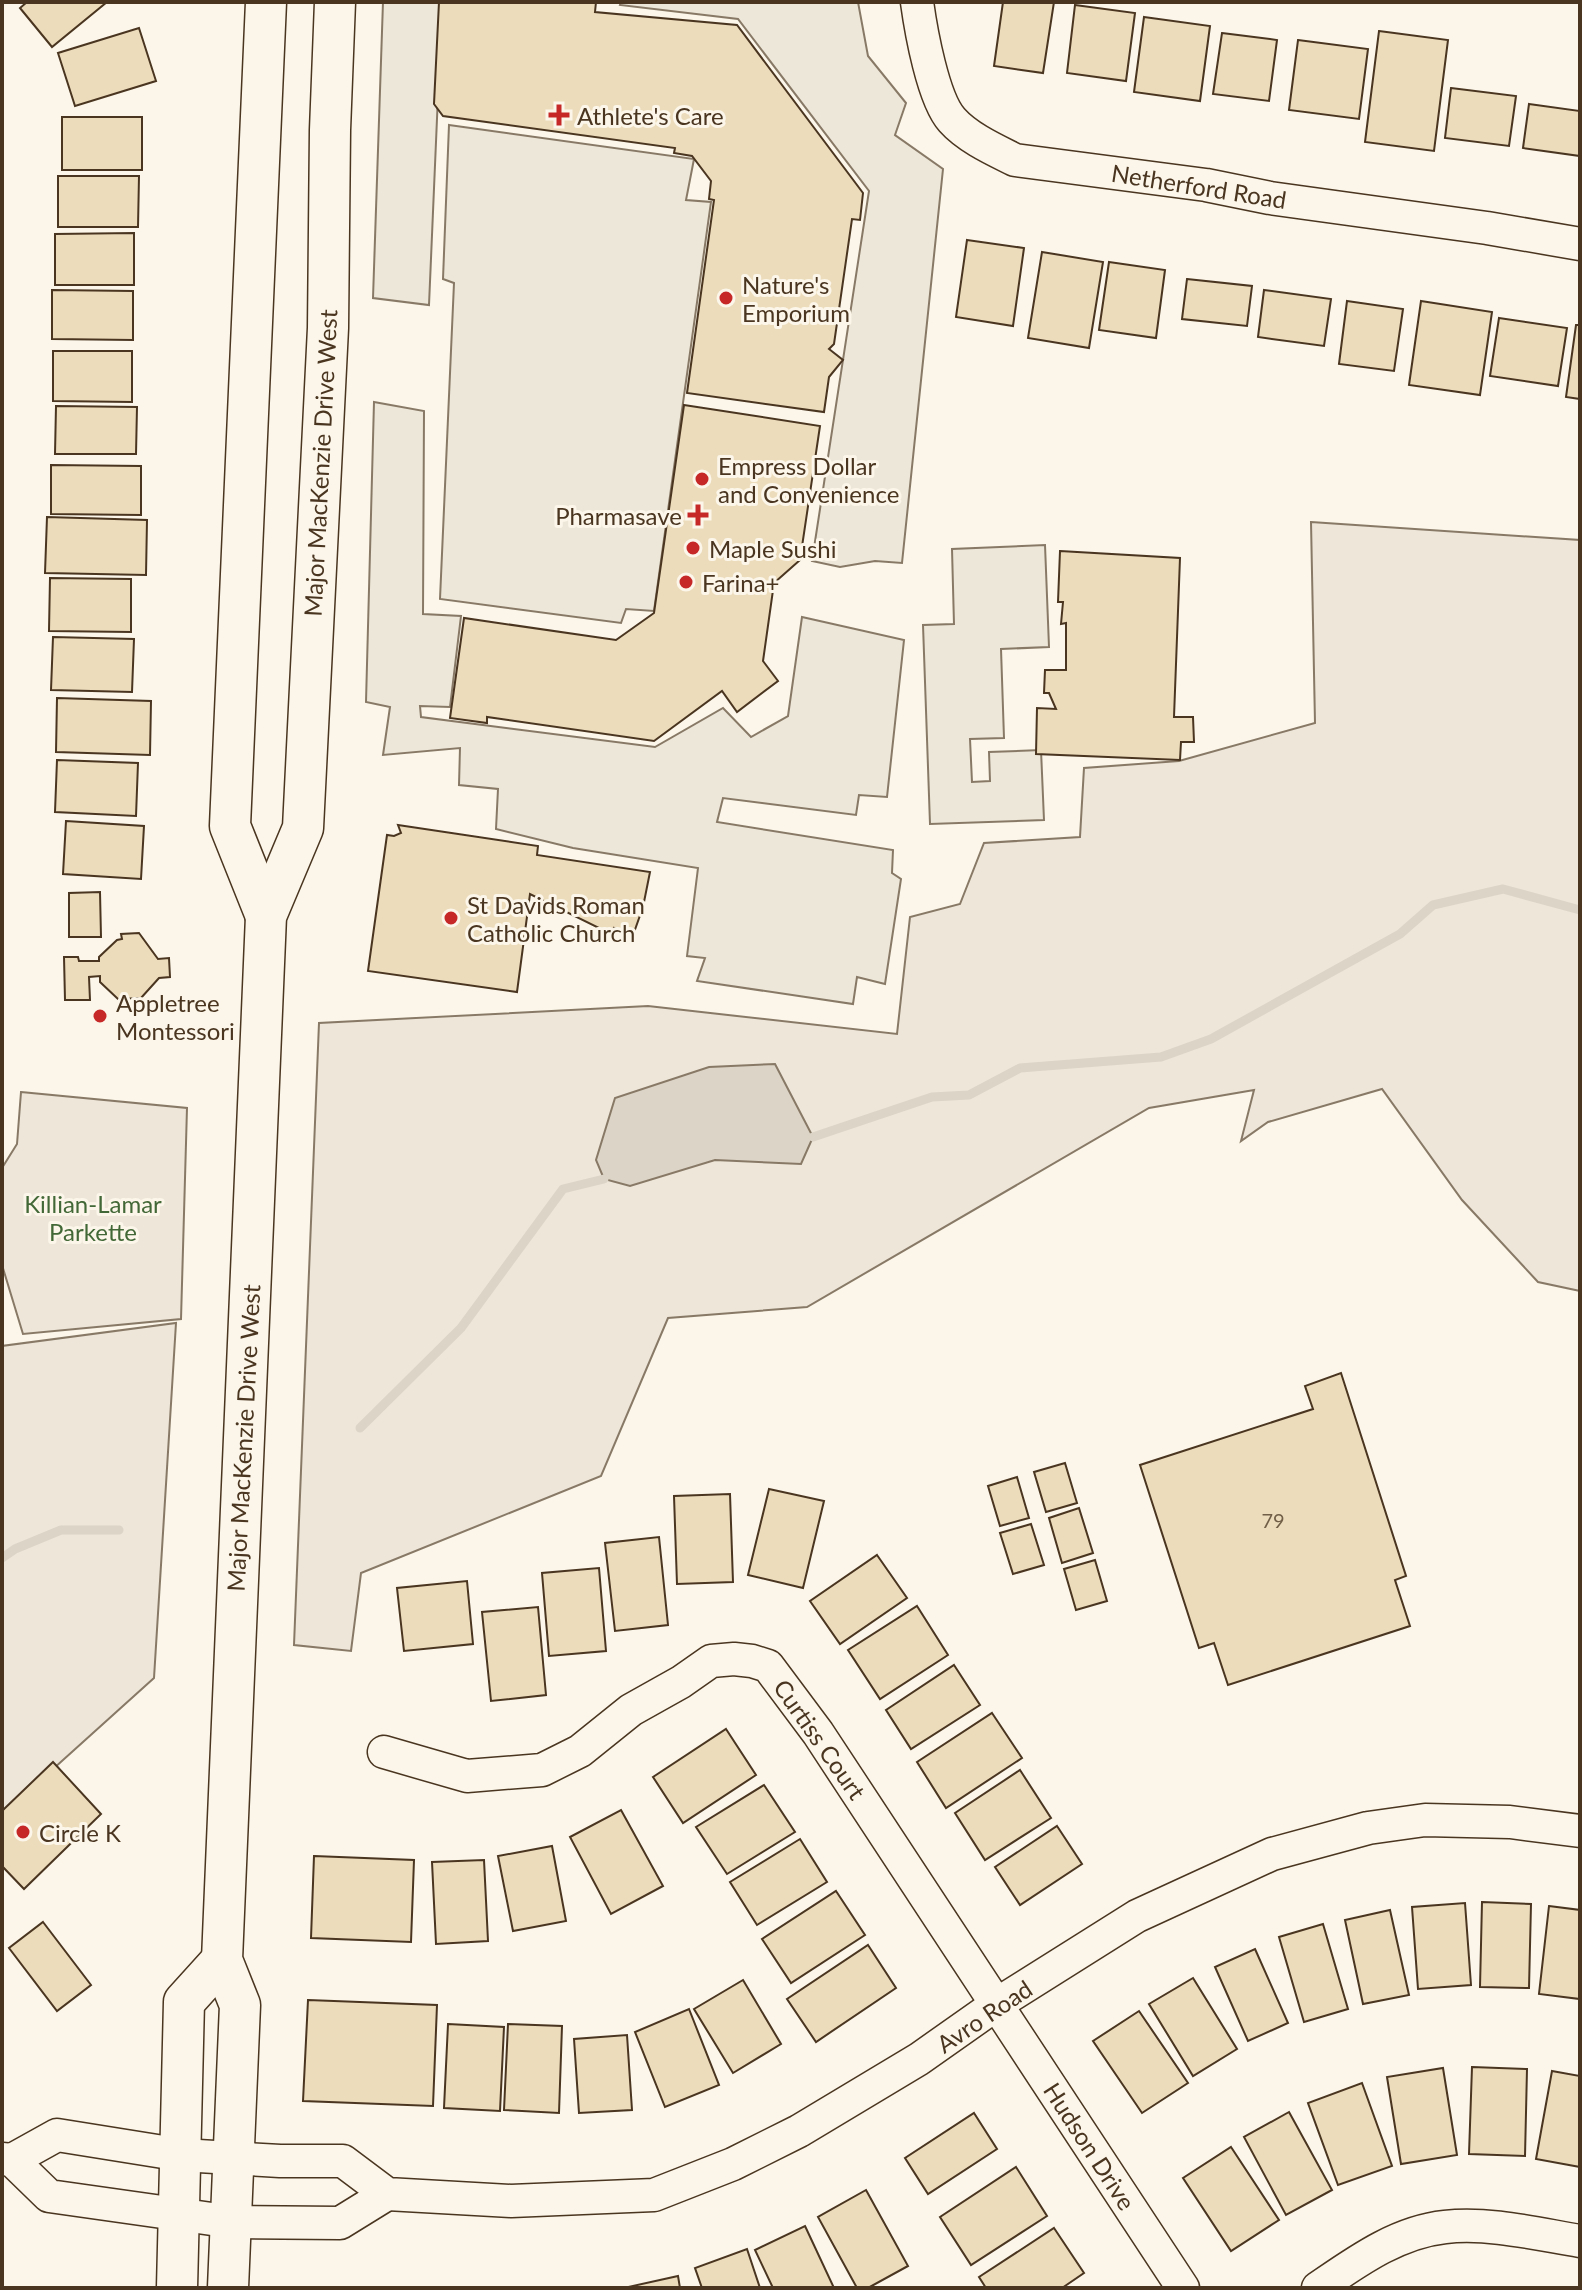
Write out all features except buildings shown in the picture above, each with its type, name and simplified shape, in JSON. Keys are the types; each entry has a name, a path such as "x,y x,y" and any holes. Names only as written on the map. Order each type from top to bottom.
{"main road":[{"name":"Major MacKenzie Drive West","path":"266,2 230,826 266,916"},
{"name":"Major MacKenzie Drive West","path":"228,2288 240,2005 222,1960 266,916 303,828 328,328 335,2"},
{"path":"177,2288 184,2002 222,1960"}],"street":[{"name":"Netherford Road","path":"917,2 925,52 951,120 988,146 1015,160 1206,185 1270,198 1580,244"},
{"name":"Curtiss Court","path":"384,1752 467,1776 542,1770 580,1751 631,1710 711,1661 752,1661 768,1666 818,1733 997,2004"},
{"name":"Avro Road","path":"387,2194 511,2201 654,2195 733,2164 799,2131 919,2059 997,2004 1137,1916 1272,1854 1368,1828 1425,1820 1510,1822 1580,1831"},
{"name":"Hudson Drive","path":"997,2004 1183,2288"},
{"path":"57,2135 182,2155 234,2159 343,2161 387,2194 340,2223 233,2222 49,2196 7,2159 57,2135"},
{"path":"1318,2288 1388,2244 1444,2227 1524,2232 1580,2241"}],"green space":[{"path":"1311,522 1580,540 1580,1291 1538,1282 1462,1200 1382,1089 1268,1122 1241,1141 1254,1090 1149,1108 807,1307 668,1318 601,1476 361,1573 351,1651 294,1645 319,1023 648,1006 897,1034 910,917 960,904 984,843 1080,837 1084,768 1179,761 1315,723"},
{"name":"Killian-Lamar Parkette","path":"21,1092 187,1108 181,1319 23,1334 2,1265 2,1168 17,1144"},
{"path":"176,1323 154,1678 2,1815 2,1346"}],"shaded area":[{"path":"383,2 442,2 429,305 373,298"},
{"path":"621,2 858,2 868,56 906,103 895,135 943,169 902,563 875,561 840,567 812,561 869,191 738,19 620,5"},
{"path":"449,125 694,159 686,200 711,202 654,611 626,609 621,623 440,599 454,283 443,279"},
{"path":"374,402 424,411 423,614 461,616 450,707 420,706 421,717 655,747 723,708 751,737 788,716 802,617 904,640 887,797 859,795 856,815 723,798 717,822 893,850 892,873 901,879 885,984 857,977 853,1004 697,981 705,958 687,956 698,868 573,848 496,829 498,789 459,785 460,748 383,755 390,707 366,702"},
{"path":"1045,545 1049,647 1001,649 1004,738 970,739 972,782 990,781 989,752 1041,750 1044,820 930,824 923,625 954,624 952,549"},
{"path":"775,1064 813,1137 801,1164 715,1160 630,1186 604,1179 596,1160 615,1098 709,1067"}],"waterway":[{"path":"813,1137 932,1097 969,1095 1020,1068 1161,1057 1211,1039 1400,934 1433,905 1503,889 1580,910"},
{"path":"360,1428 461,1328 563,1189 604,1179"},
{"path":"2,1558 15,1549 61,1530 119,1530"}],"place":[{"name":"Athlete's Care","path":"559,115"},
{"name":"Nature's Emporium","path":"726,298"},
{"name":"Empress Dollar and Convenience","path":"702,479"},
{"name":"Pharmasave","path":"698,515"},
{"name":"Maple Sushi","path":"693,548"},
{"name":"Farina+","path":"686,582"},
{"name":"St Davids Roman Catholic Church","path":"451,918"},
{"name":"Appletree Montessori","path":"100,1016"},
{"name":"Circle K","path":"23,1832"}]}
